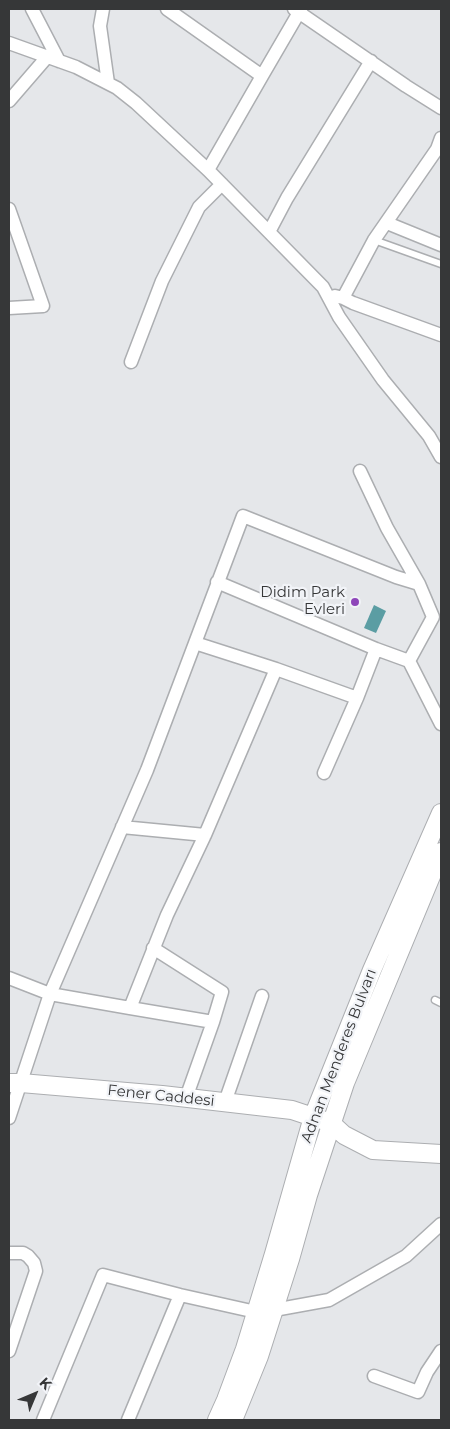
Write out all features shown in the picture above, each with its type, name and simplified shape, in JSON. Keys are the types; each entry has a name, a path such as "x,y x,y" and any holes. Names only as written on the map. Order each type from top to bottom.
{"main road":[{"name":"Adnan Menderes Bulvarı","path":"217,1420 245,1349 313,1117 372,970 441,813"},
{"name":"Adnan Menderes Bulvarı","path":"233,1420 259,1356 345,1083 441,852"},
{"name":"Fener Caddesi","path":"15,1083 186,1098 292,1110 331,1123"},
{"path":"331,1123 344,1136 373,1150 441,1154"}],"street":[{"path":"32,9 59,61"},
{"path":"103,9 100,20 100,33 108,83"},
{"path":"167,9 262,76"},
{"path":"208,170 298,10 441,108"},
{"path":"9,43 76,67 117,88 136,103 208,170 323,287 339,317 383,380 429,436 441,457"},
{"path":"9,101 47,57"},
{"path":"269,232 287,198 370,61"},
{"path":"343,298 374,240 438,149 441,138"},
{"path":"131,362 162,281 199,207 222,184"},
{"path":"9,209 43,306 9,308"},
{"path":"387,223 441,245"},
{"path":"327,295 343,298 441,336"},
{"path":"360,471 388,528 437,618 409,661"},
{"path":"9,1118 15,1083 50,994 147,770 242,516 419,584"},
{"path":"217,582 409,661 441,724"},
{"path":"195,643 357,698"},
{"path":"324,774 376,649"},
{"path":"130,1008 167,915 205,835 276,669"},
{"path":"122,827 205,835"},
{"path":"153,948 222,992 186,1098"},
{"path":"9,978 50,994 213,1022"},
{"path":"225,1102 262,996"},
{"path":"274,1310 329,1300 406,1256 441,1224"},
{"path":"9,1253 28,1256 34,1264 36,1271 9,1351"},
{"path":"43,1420 103,1275 256,1312"},
{"path":"128,1420 180,1295"},
{"path":"374,1376 418,1392 427,1372 441,1351"}],"lane":[{"path":"374,240 441,264"}],"water":[{"path":"374,605 386,611 376,633 364,628"}],"place":[{"name":"Didim Park Evleri","path":"355,602"}]}
